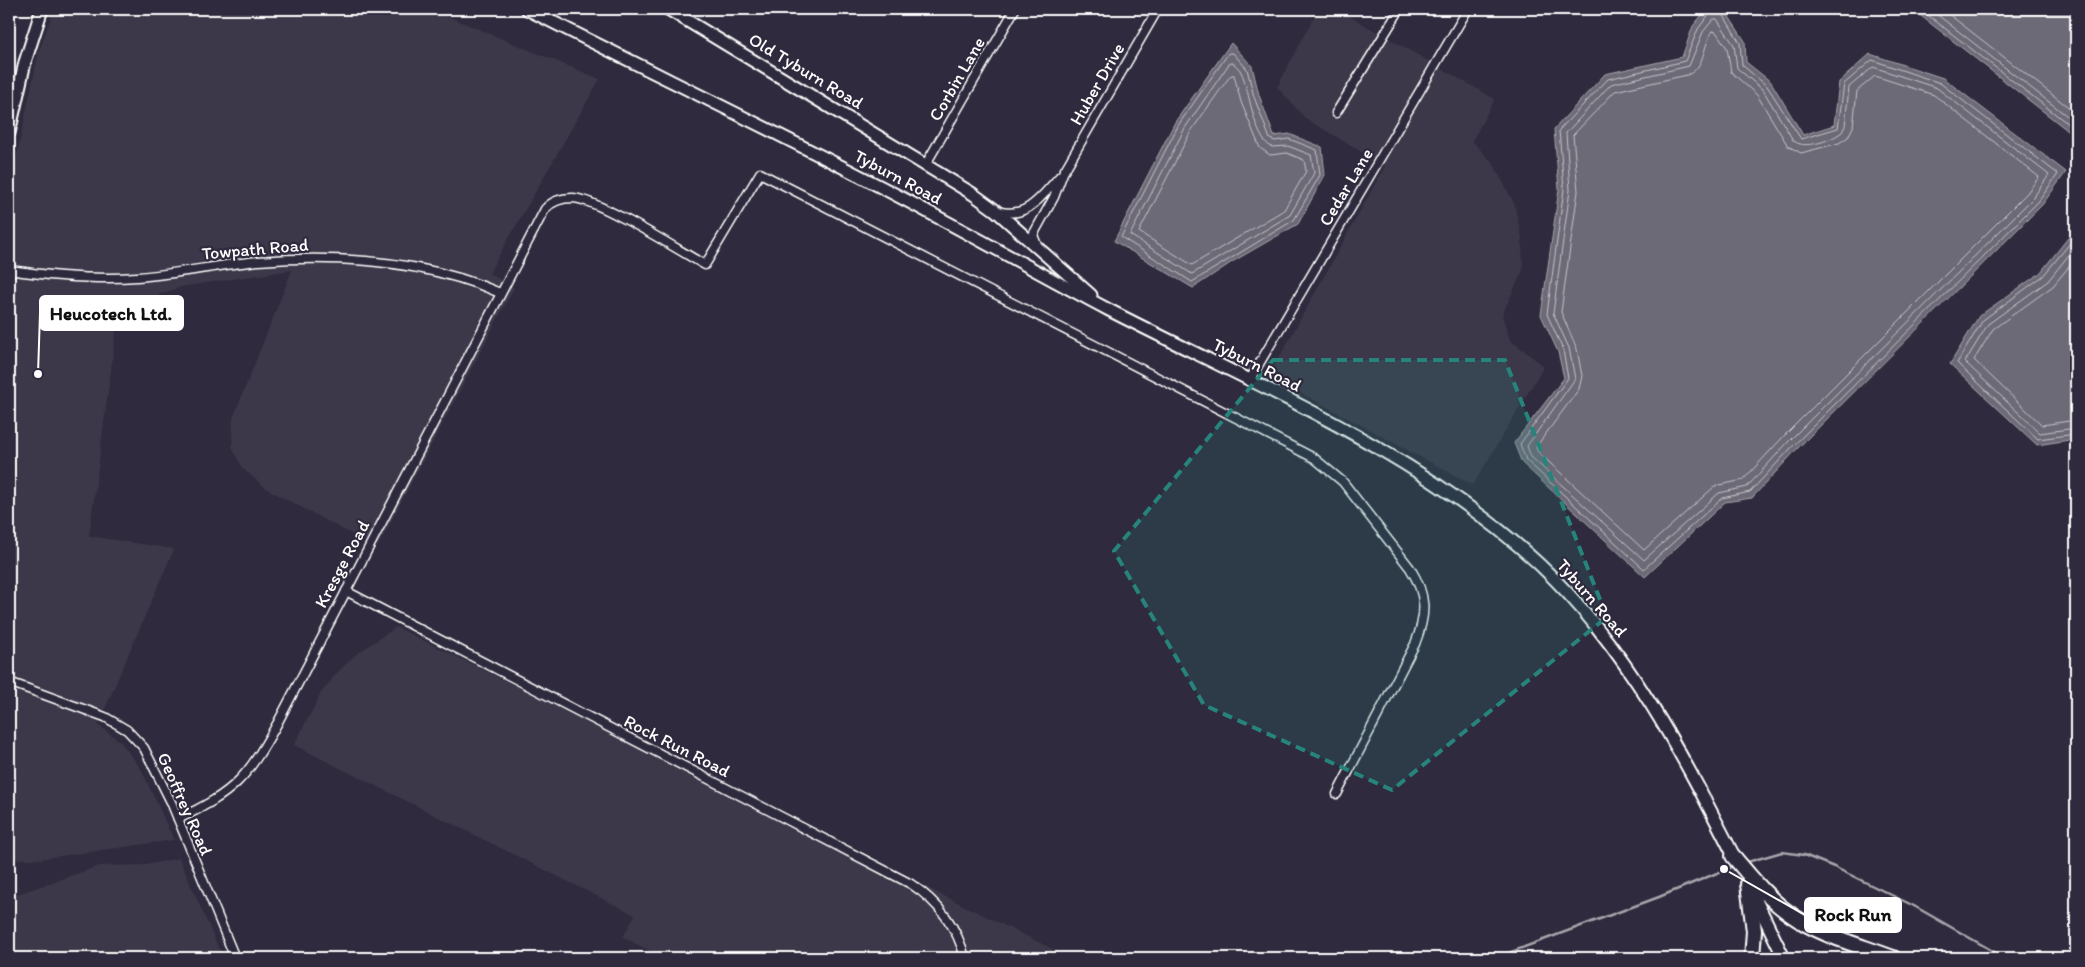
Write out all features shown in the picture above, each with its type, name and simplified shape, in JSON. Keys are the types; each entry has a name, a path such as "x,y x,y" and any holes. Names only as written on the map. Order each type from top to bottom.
{"highway":[{"path":"1734,856 1751,882 1799,920 1893,958"},
{"path":"1751,882 1754,931 1752,958"}],"main road":[{"path":"9,133 25,62 42,9"},
{"name":"Tyburn Road","path":"527,9 883,188 1106,308 1347,431 1416,470 1467,505 1540,565 1582,608 1647,697 1734,856"},
{"name":"Old Tyburn Road","path":"668,9 926,164 995,210 1106,308"},
{"path":"1751,882 1784,958"}],"street":[{"name":"Corbin Lane","path":"926,164 1015,9"},
{"name":"Huber Drive","path":"1038,247 1033,235 1054,197 1063,173 1158,9"},
{"path":"1336,113 1400,9"},
{"name":"Cedar Lane","path":"1248,380 1468,9"},
{"name":"Kresge Road","path":"178,819 225,794 247,774 277,724 545,209 564,198 588,202 705,265 760,173 1314,458 1338,476 1410,568 1420,584 1424,598 1422,623 1415,644 1337,794"},
{"name":"Huber Drive","path":"995,210 1012,214 1024,211 1063,173"},
{"name":"Towpath Road","path":"9,270 112,278 163,274 257,262 332,259 384,263 432,271 471,282 500,293"},
{"name":"Rock Run Road","path":"346,591 911,884 941,909 958,936 965,958"},
{"name":"Geoffrey Road","path":"9,682 105,717 126,730 150,759 178,819 235,958"}],"highlighted area":[{"path":"1273,360 1505,360 1607,617 1392,790 1204,705 1114,551"}],"shaded area":[{"path":"54,9 430,9 600,79 489,273 514,288 378,546 353,535 267,489 242,468 232,447 233,418 292,270 181,287 119,309 89,536 174,549 98,725 120,741 141,769 174,840 39,859 9,859 9,206 13,173 39,51"},
{"path":"1318,9 1337,9 1495,99 1472,141 1493,163 1514,203 1522,238 1523,270 1502,315 1510,340 1544,366 1473,485 1269,376 1385,166 1305,118 1277,87"},
{"path":"396,627 1071,958 663,958 623,937 635,915 294,745 321,693 336,674 355,655"},
{"path":"179,858 223,958 9,958 9,897 99,866 145,865"}],"water":[{"path":"1707,9 1724,9 1745,41 1746,62 1771,82 1803,135 1834,125 1839,82 1870,54 1943,78 2066,172 2042,205 1797,449 1752,498 1725,502 1645,577 1522,463 1514,443 1564,378 1558,352 1541,315 1559,189 1554,129 1605,74 1682,57 1693,26"},
{"path":"1912,9 2076,9 2076,137"},
{"path":"1231,43 1252,66 1259,95 1274,136 1289,134 1322,147 1325,175 1298,224 1232,262 1193,288 1114,241 1175,122"},
{"path":"2076,228 2076,439 2037,445 1950,364 1979,316 2040,273"}],"waterway":[{"path":"1744,863 1782,852 1804,855 1834,867 1914,906 2005,958"},
{"path":"1495,958 1659,897 1734,866"}],"place":[{"name":"Heucotech Ltd.","path":"38,374"},
{"name":"Rock Run","path":"1724,869"}]}
